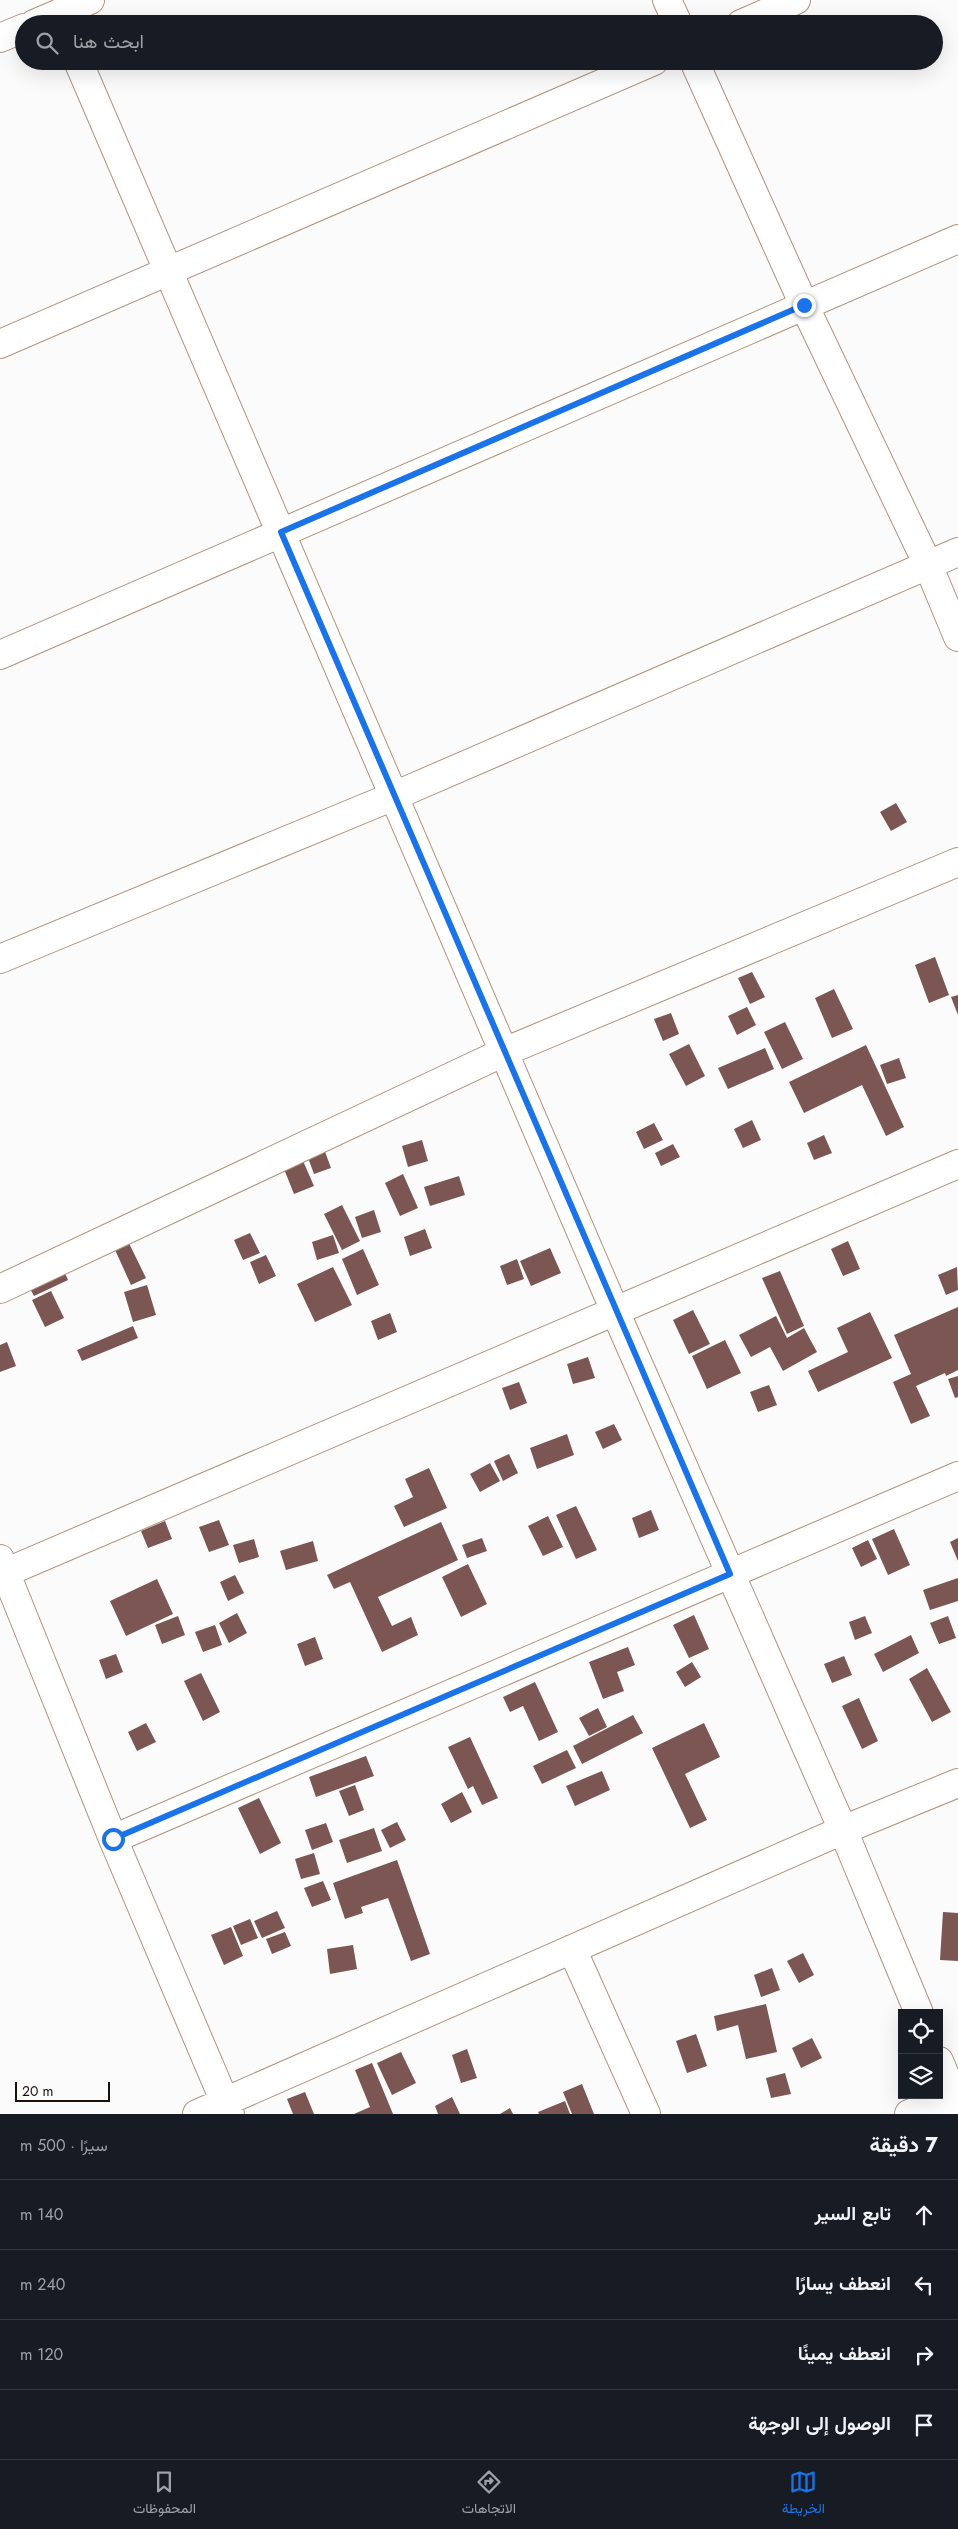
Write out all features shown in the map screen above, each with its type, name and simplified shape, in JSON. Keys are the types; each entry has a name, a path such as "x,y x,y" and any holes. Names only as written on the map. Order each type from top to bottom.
{"street":[{"path":"52,15 90,0"},
{"path":"667,0 674,15"},
{"path":"762,15 796,0"},
{"path":"0,38 15,32"},
{"path":"82,70 615,1312 843,1830 917,2009"},
{"path":"0,344 633,70"},
{"path":"698,70 804,305 928,565 958,636"},
{"path":"0,655 958,239"},
{"path":"0,959 394,796 958,552"},
{"path":"0,1289 504,1052 958,862"},
{"path":"227,2108 113,1839 2,1569 615,1312 958,1164"},
{"path":"113,1839 958,1476"},
{"path":"197,2114 227,2108 572,1949 843,1830 958,1783"},
{"path":"572,1949 646,2114"},
{"path":"909,2114 957,2099 943,2069"}],"building":[{"path":"896,803 907,822 891,831 880,812"},
{"path":"935,957 949,995 929,1003 915,965"},
{"path":"752,972 765,997 750,1004 738,978"},
{"path":"834,989 853,1029 832,1038 815,998"},
{"path":"958,995 958,1015 951,997"},
{"path":"747,1007 756,1025 737,1035 728,1016"},
{"path":"671,1013 679,1034 663,1041 654,1019"},
{"path":"785,1022 803,1059 782,1069 764,1032"},
{"path":"689,1044 705,1076 686,1086 669,1054"},
{"path":"866,1045 904,1127 886,1136 862,1085 804,1113 789,1082"},
{"path":"765,1048 774,1069 728,1089 718,1068"},
{"path":"899,1058 906,1078 887,1084 880,1065"},
{"path":"752,1120 761,1140 743,1148 734,1129"},
{"path":"654,1123 663,1140 644,1149 636,1132"},
{"path":"824,1135 832,1153 814,1160 807,1143"},
{"path":"422,1140 428,1161 408,1167 402,1146"},
{"path":"673,1144 680,1157 661,1166 655,1153"},
{"path":"324,1149 331,1168 314,1174 307,1155"},
{"path":"303,1161 314,1186 294,1194 284,1169"},
{"path":"403,1174 418,1208 400,1216 385,1183"},
{"path":"459,1176 465,1195 430,1206 424,1187"},
{"path":"342,1205 360,1241 342,1250 324,1214"},
{"path":"374,1210 381,1232 362,1238 355,1217"},
{"path":"425,1229 432,1248 410,1256 404,1237"},
{"path":"250,1233 260,1253 243,1260 234,1240"},
{"path":"125,1235 146,1278 131,1285 111,1241"},
{"path":"333,1235 339,1253 317,1260 312,1242"},
{"path":"848,1241 860,1269 843,1276 831,1249"},
{"path":"550,1248 561,1273 531,1286 520,1261"},
{"path":"363,1249 379,1285 357,1295 342,1259"},
{"path":"266,1255 276,1276 259,1284 250,1262"},
{"path":"517,1259 524,1279 507,1285 500,1266"},
{"path":"59,1260 68,1280 34,1296 24,1277"},
{"path":"333,1267 352,1305 315,1322 297,1284"},
{"path":"957,1267 958,1290 946,1295 938,1275"},
{"path":"780,1271 804,1326 787,1334 762,1278"},
{"path":"147,1285 156,1315 133,1322 124,1292"},
{"path":"51,1291 64,1318 45,1327 32,1300"},
{"path":"958,1307 958,1370 946,1376 945,1373 916,1386 930,1416 911,1424 893,1382 911,1374 894,1335"},
{"path":"693,1310 710,1344 689,1354 673,1320"},
{"path":"870,1312 892,1358 818,1392 808,1371 848,1352 837,1328"},
{"path":"390,1313 397,1332 378,1340 371,1321"},
{"path":"776,1316 787,1338 804,1328 817,1352 783,1371 770,1347 751,1357 739,1335"},
{"path":"133,1326 138,1338 82,1361 77,1350"},
{"path":"725,1340 741,1373 707,1389 692,1356"},
{"path":"7,1342 16,1366 0,1372 0,1345"},
{"path":"588,1357 595,1378 573,1384 567,1364"},
{"path":"958,1376 958,1397 955,1398 948,1379"},
{"path":"519,1382 527,1403 510,1410 502,1388"},
{"path":"769,1385 777,1405 758,1412 750,1392"},
{"path":"614,1424 622,1440 603,1449 595,1432"},
{"path":"567,1434 574,1455 537,1469 530,1448"},
{"path":"509,1454 518,1473 503,1481 494,1461"},
{"path":"490,1463 500,1481 480,1492 470,1474"},
{"path":"429,1468 447,1508 404,1527 394,1506 413,1497 405,1479"},
{"path":"576,1506 597,1550 576,1559 556,1515"},
{"path":"651,1510 659,1530 639,1538 632,1518"},
{"path":"548,1516 563,1547 543,1556 528,1526"},
{"path":"219,1520 229,1545 209,1552 199,1527"},
{"path":"165,1521 172,1539 148,1548 141,1531"},
{"path":"441,1522 458,1560 378,1597 392,1626 411,1617 418,1635 382,1652 350,1582 334,1589 327,1575"},
{"path":"894,1529 910,1565 888,1575 872,1539"},
{"path":"482,1538 487,1551 467,1558 462,1545"},
{"path":"958,1538 958,1561 950,1542"},
{"path":"254,1539 259,1557 239,1563 233,1545"},
{"path":"868,1540 877,1559 861,1567 852,1548"},
{"path":"313,1541 318,1561 286,1570 280,1551"},
{"path":"468,1564 487,1604 461,1617 442,1577"},
{"path":"235,1575 244,1593 228,1601 220,1582"},
{"path":"958,1578 958,1601 930,1610 923,1590"},
{"path":"157,1579 173,1614 126,1636 110,1601"},
{"path":"237,1613 247,1633 229,1643 219,1623"},
{"path":"694,1615 709,1649 689,1658 673,1625"},
{"path":"178,1616 185,1635 162,1644 155,1625"},
{"path":"865,1616 872,1633 855,1640 849,1622"},
{"path":"948,1616 956,1638 939,1644 930,1623"},
{"path":"215,1625 222,1645 203,1652 195,1632"},
{"path":"911,1635 919,1653 883,1672 874,1654"},
{"path":"315,1637 323,1659 305,1666 297,1644"},
{"path":"628,1647 635,1665 617,1672 624,1691 603,1699 589,1662"},
{"path":"116,1654 123,1672 106,1679 99,1660"},
{"path":"844,1656 852,1675 832,1683 824,1664"},
{"path":"692,1662 701,1677 685,1687 676,1672"},
{"path":"927,1668 951,1712 932,1722 909,1679"},
{"path":"201,1673 220,1712 203,1721 184,1681"},
{"path":"535,1682 558,1732 539,1741 523,1706 510,1712 503,1697"},
{"path":"859,1698 878,1741 862,1749 842,1706"},
{"path":"598,1708 607,1727 589,1736 579,1718"},
{"path":"633,1715 643,1733 582,1764 573,1746"},
{"path":"146,1723 156,1742 137,1751 128,1732"},
{"path":"704,1723 720,1757 685,1774 707,1820 690,1828 652,1748"},
{"path":"470,1737 498,1798 482,1805 473,1786 468,1789 448,1747"},
{"path":"567,1750 576,1768 542,1784 533,1766"},
{"path":"366,1756 374,1776 316,1797 309,1777"},
{"path":"602,1771 610,1790 575,1806 566,1786"},
{"path":"355,1785 364,1810 349,1816 339,1791"},
{"path":"462,1792 472,1812 451,1823 441,1804"},
{"path":"259,1798 281,1843 260,1854 238,1808"},
{"path":"397,1822 406,1840 390,1848 381,1830"},
{"path":"326,1823 333,1842 312,1850 305,1830"},
{"path":"374,1828 382,1851 347,1863 339,1840"},
{"path":"314,1853 320,1874 301,1879 295,1859"},
{"path":"397,1860 430,1954 411,1961 388,1898 361,1907 363,1913 345,1919 333,1883"},
{"path":"323,1881 331,1900 312,1907 304,1888"},
{"path":"277,1911 285,1928 262,1938 254,1921"},
{"path":"943,1912 958,1913 958,1961 940,1960"},
{"path":"250,1919 258,1938 241,1945 233,1926"},
{"path":"231,1927 243,1956 224,1965 211,1935"},
{"path":"285,1932 291,1946 272,1954 266,1939"},
{"path":"353,1945 357,1969 330,1974 327,1949"},
{"path":"803,1953 814,1975 799,1983 787,1961"},
{"path":"772,1968 780,1990 761,1997 754,1975"},
{"path":"766,2004 777,2052 746,2059 738,2025 717,2031 714,2016"},
{"path":"696,2034 707,2066 687,2073 676,2041"},
{"path":"812,2038 822,2058 801,2068 792,2048"},
{"path":"467,2049 477,2078 461,2083 452,2055"},
{"path":"401,2052 416,2083 392,2095 377,2063"},
{"path":"372,2063 393,2114 354,2114 370,2107 355,2070"},
{"path":"785,2073 791,2094 771,2098 766,2078"},
{"path":"582,2084 594,2114 572,2114 563,2092"},
{"path":"305,2092 314,2114 293,2114 287,2099"},
{"path":"452,2097 460,2114 438,2114 435,2106"},
{"path":"565,2101 570,2114 539,2114 538,2112"},
{"path":"510,2108 513,2114 500,2114"}],"route":[{"path":"113,1839 730,1574 615,1312 281,532 804,305"}]}
